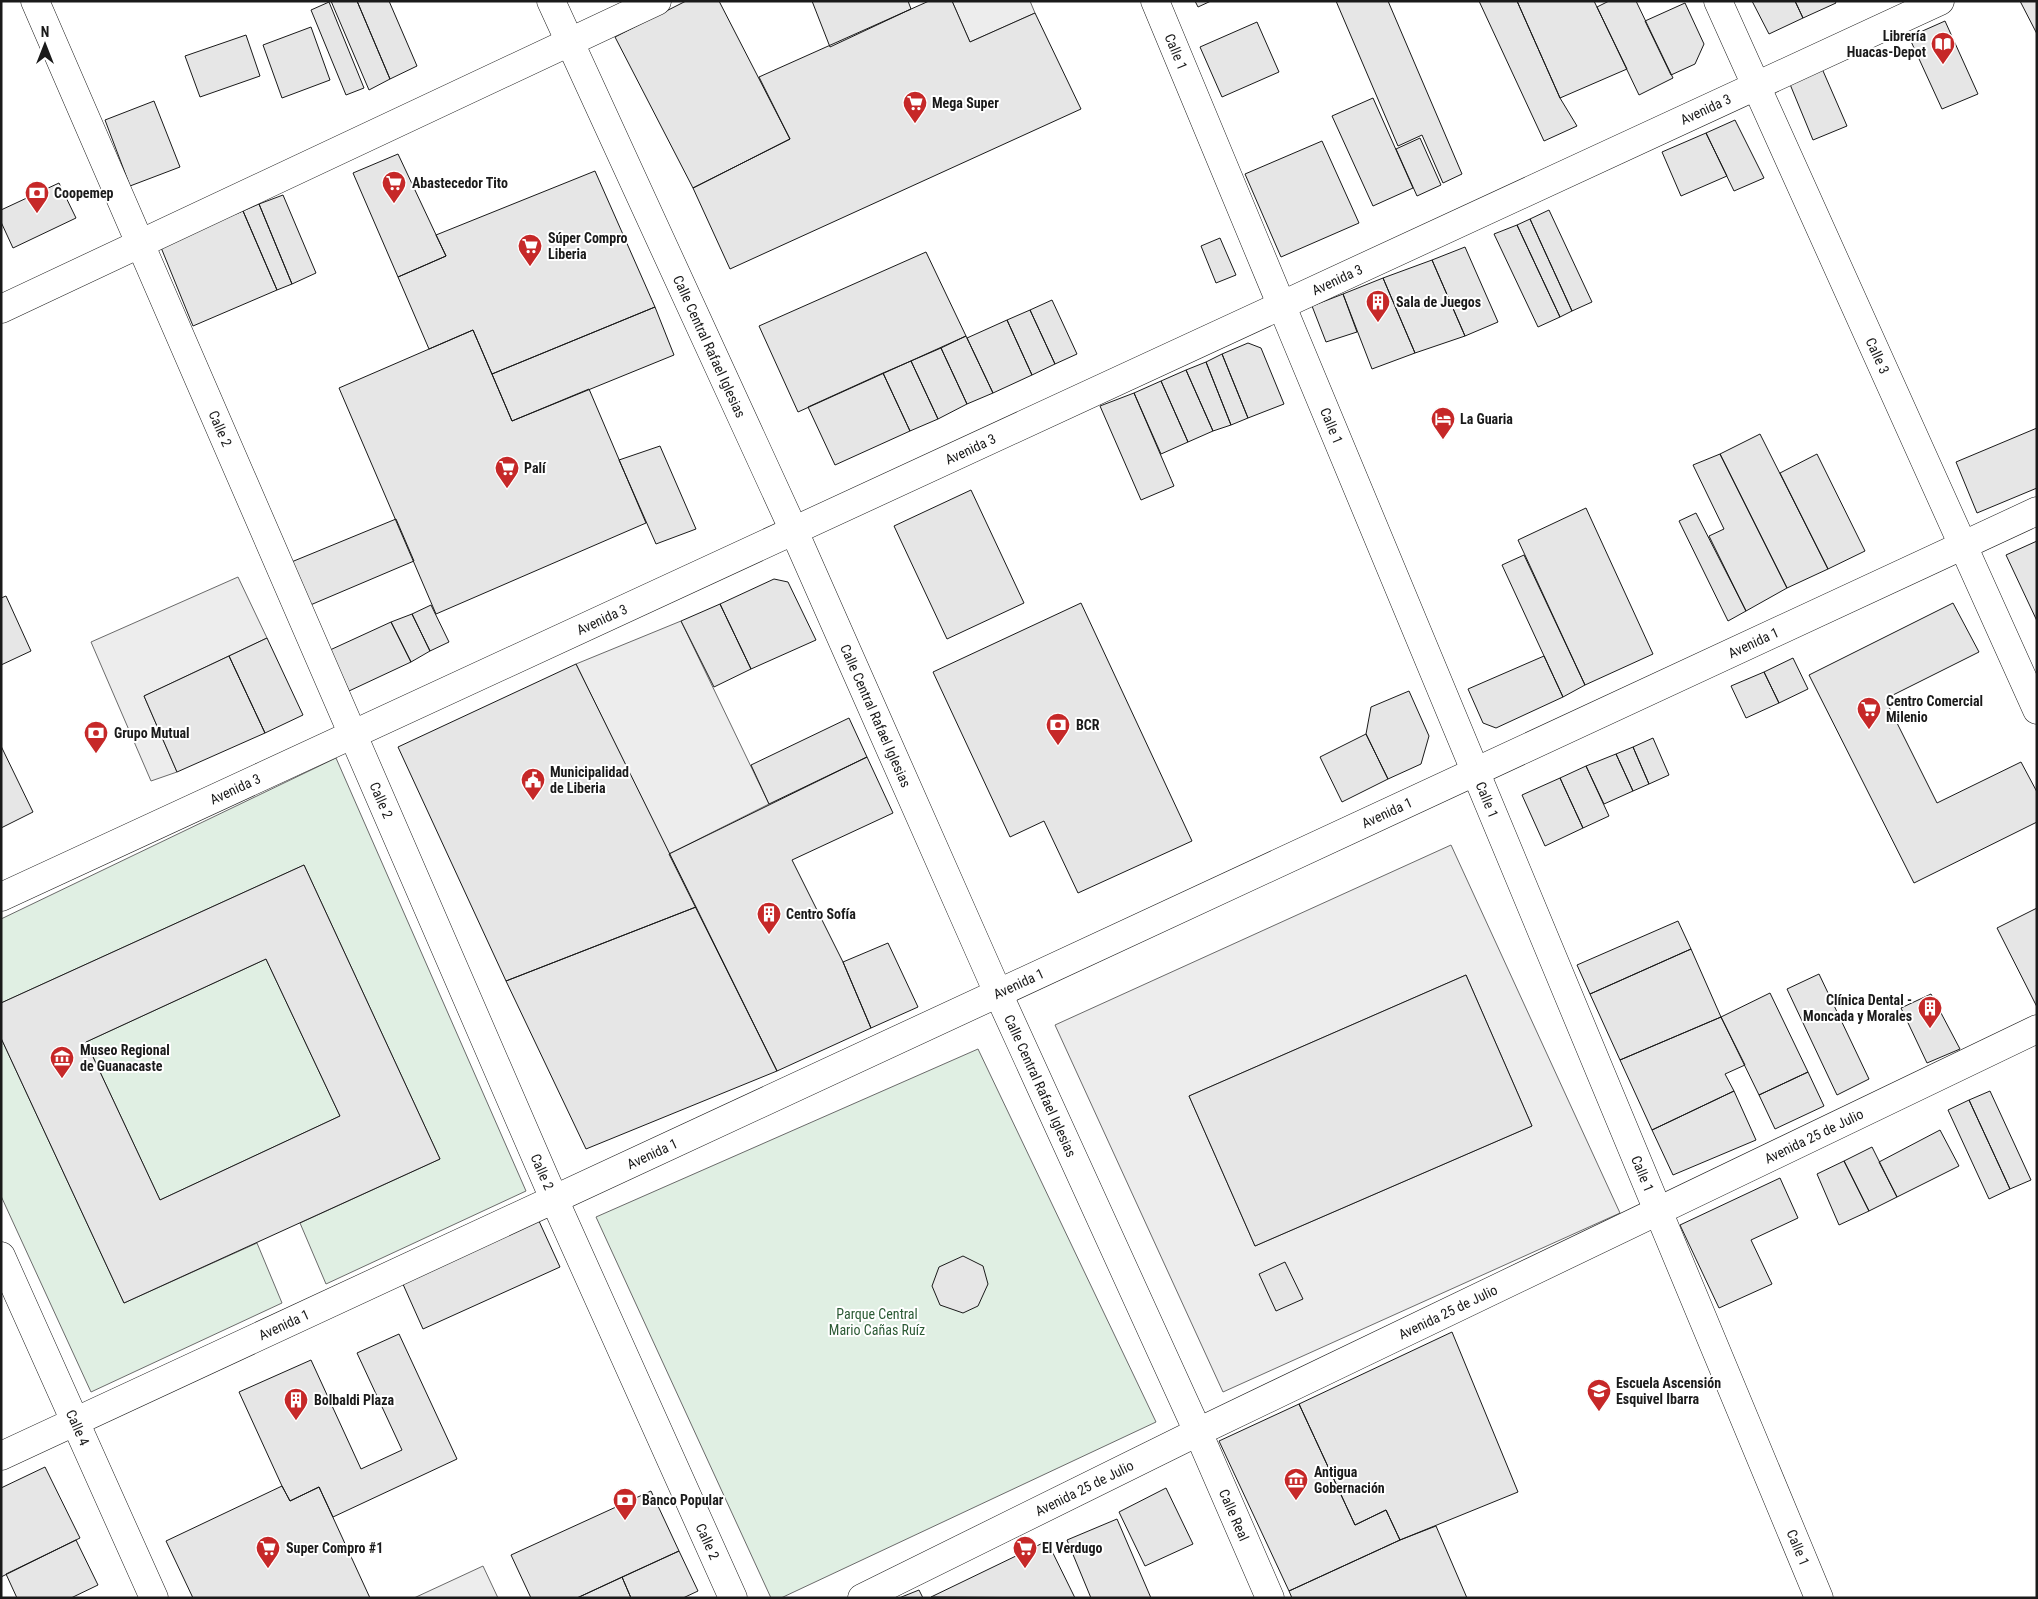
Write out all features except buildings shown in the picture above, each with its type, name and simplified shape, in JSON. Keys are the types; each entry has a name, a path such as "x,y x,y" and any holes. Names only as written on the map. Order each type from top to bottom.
{"street":[{"name":"Calle 2","path":"35,1 554,1199 732,1598"},
{"name":"Calle Central Rafael Iglesias","path":"551,1 794,531 998,993 1198,1432"},
{"path":"1,308 657,1"},
{"name":"Calle 1","path":"1155,1 1819,1598"},
{"name":"Calle 3","path":"1718,1 2037,710"},
{"name":"Avenida 3","path":"1,897 1940,1"},
{"name":"Avenida 1","path":"1,1456 2037,511"},
{"name":"Avenida 25 de Julio","path":"862,1598 1198,1432 2037,1029"},
{"name":"Calle 4","path":"1,1256 154,1598"},
{"name":"Calle Real","path":"1198,1432 1270,1598"}],"green space":[{"path":"336,758 526,1191 326,1284 300,1223 440,1159 304,865 1,1003 1,919"},
{"path":"266,959 340,1116 160,1200 86,1042"},
{"path":"1,1038 124,1303 257,1243 282,1303 91,1392 1,1196"},
{"name":"Parque Central Mario Cañas Ruíz","path":"978,1049 1156,1422 781,1598 771,1598 596,1217"}],"shaded area":[{"path":"952,1 1030,1 1035,13 970,42"},
{"path":"238,577 267,638 144,696 177,772 151,781 91,642"},
{"path":"681,621 769,804 669,854 576,664"},
{"path":"1451,845 1620,1213 1223,1392 1055,1025","holes":["1466,975 1532,1126 1255,1246 1189,1096"]},
{"path":"483,1566 498,1598 414,1598"}],"place":[{"name":"Librería Huacas-Depot","path":"1943,65"},
{"name":"Mega Super","path":"915,124"},
{"name":"Abastecedor Tito","path":"394,204"},
{"name":"Coopemep","path":"37,214"},
{"name":"Súper Compro Liberia","path":"530,267"},
{"name":"Sala de Juegos","path":"1378,323"},
{"name":"La Guaria","path":"1443,440"},
{"name":"Palí","path":"507,489"},
{"name":"Centro Comercial Milenio","path":"1869,730"},
{"name":"BCR","path":"1058,746"},
{"name":"Grupo Mutual","path":"96,754"},
{"name":"Municipalidad de Liberia","path":"533,801"},
{"name":"Centro Sofía","path":"769,935"},
{"name":"Clínica Dental - Moncada y Morales","path":"1930,1029"},
{"name":"Museo Regional de Guanacaste","path":"62,1079"},
{"name":"Escuela Ascensión Esquivel Ibarra","path":"1599,1412"},
{"name":"Bolbaldi Plaza","path":"296,1421"},
{"name":"Antigua Gobernación","path":"1296,1501"},
{"name":"Banco Popular","path":"625,1521"},
{"name":"Super Compro #1","path":"268,1569"},
{"name":"El Verdugo","path":"1025,1569"}]}
